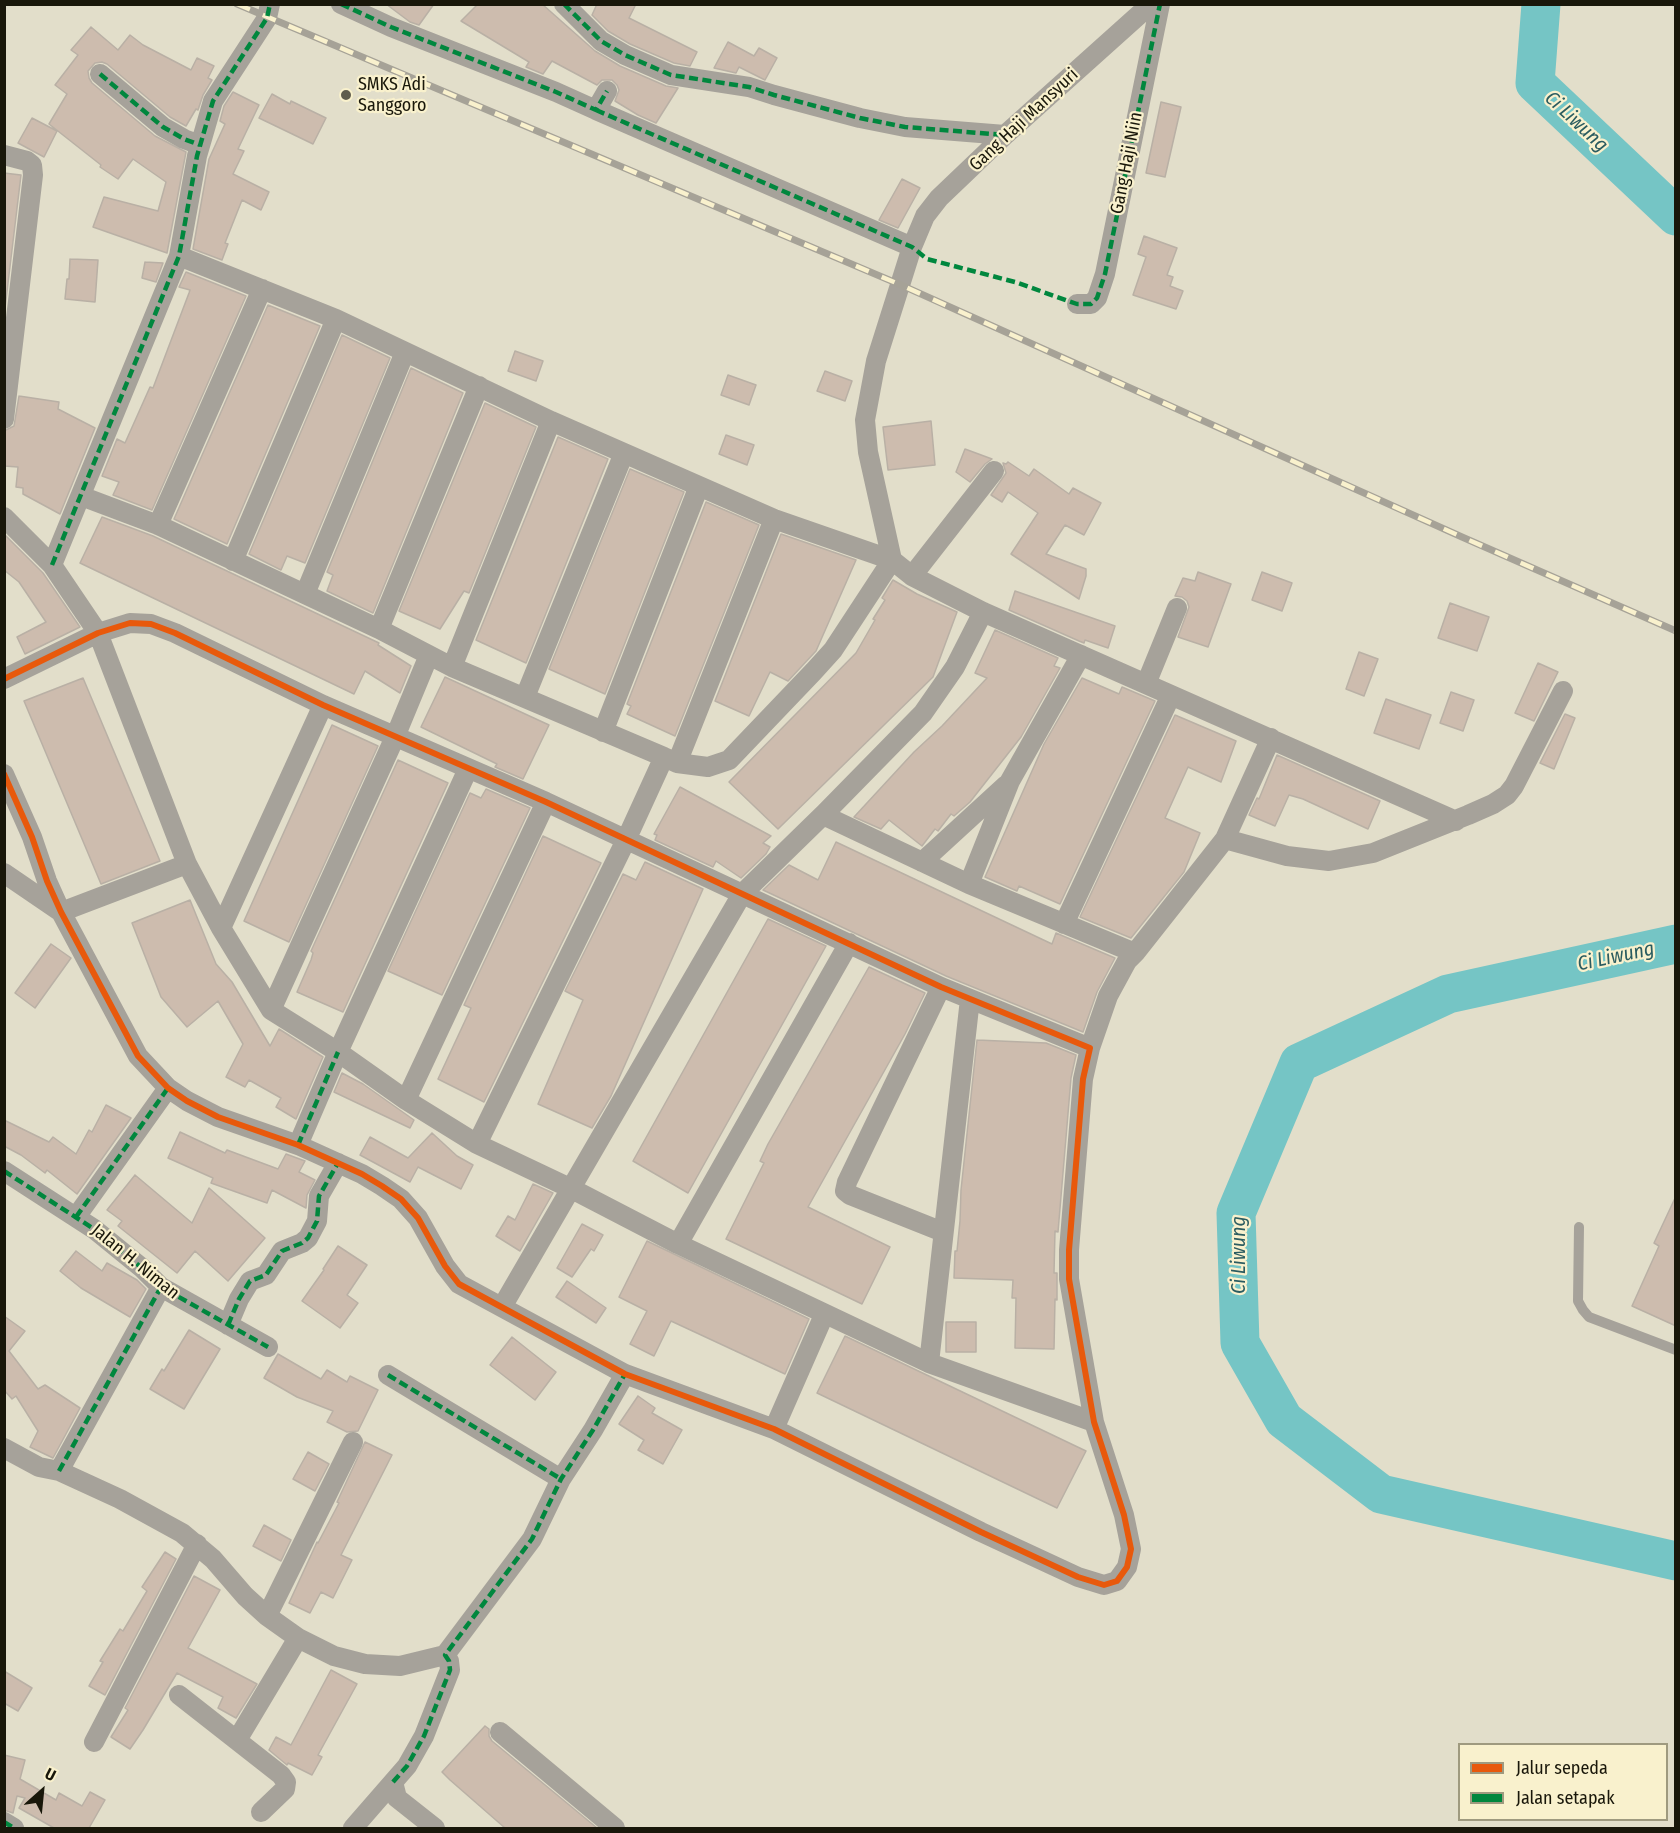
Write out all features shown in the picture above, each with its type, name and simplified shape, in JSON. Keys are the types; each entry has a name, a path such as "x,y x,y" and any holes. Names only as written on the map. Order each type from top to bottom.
{"street":[{"path":"52,565 179,256 200,145 213,101 267,18 270,4"},
{"path":"341,4 390,27 556,92 912,247"},
{"path":"564,4 601,41 671,75 749,87 774,96 905,127 1005,135"},
{"name":"Gang Haji Mansyuri","path":"892,560 868,452 865,420 876,361 912,247 925,216 939,198 1005,135 1151,4"},
{"name":"Gang Haji Niin","path":"1077,304 1091,304 1097,298 1105,274 1160,4"},
{"path":"100,74 163,127 184,140 200,145"},
{"path":"596,110 607,91"},
{"path":"4,155 27,161 32,165 33,174 4,419"},
{"path":"179,256 336,319 551,420 774,519 892,560 912,576 983,612 1456,820"},
{"path":"158,525 262,289"},
{"path":"233,561 336,319"},
{"path":"305,594 405,352"},
{"path":"379,629 479,386"},
{"path":"452,667 551,420"},
{"path":"525,697 624,453"},
{"path":"912,576 994,471"},
{"path":"603,732 699,486"},
{"path":"81,496 158,525 379,629 452,667 670,760 708,767 729,760 833,650 892,560"},
{"path":"4,517 52,565 98,633 188,864 221,928 271,1010 338,1052 406,1100 477,1144 572,1189 678,1244 929,1363 1094,1422"},
{"path":"477,1144 626,840 670,760 774,519"},
{"path":"1146,684 1177,608"},
{"path":"502,1307 742,894 923,712 955,667 983,612"},
{"path":"4,679 98,633 130,623 151,624 323,705 546,802 941,987 1090,1048"},
{"path":"271,1010 395,737 429,655"},
{"path":"969,884 1010,781 1081,655"},
{"path":"1225,839 1287,856 1329,861 1373,853 1456,820 1507,795 1514,786 1563,691"},
{"path":"1064,924 1171,695"},
{"path":"221,928 323,705"},
{"path":"4,774 32,837 61,912 138,1056 168,1088 218,1117 298,1145 362,1174 401,1199 418,1218 445,1266 459,1284 625,1374 774,1429 1078,1578 1104,1585 1117,1581 1127,1567 1131,1549 1124,1515 1094,1422 1069,1279 1083,1080 1090,1048 1108,996 1127,961 1225,839 1271,738"},
{"path":"298,1145 338,1052 468,769"},
{"path":"922,862 1010,781"},
{"path":"406,1100 546,802"},
{"path":"823,815 969,884 1135,953"},
{"path":"61,912 188,864"},
{"path":"4,873 61,912"},
{"path":"678,1244 849,943"},
{"path":"941,987 847,1182 845,1191 943,1232"},
{"path":"929,1363 970,999"},
{"path":"76,1217 168,1088"},
{"path":"228,1325 250,1281 266,1275 282,1251 302,1243 311,1233 317,1221 319,1196 338,1163"},
{"name":"Jalan H. Niman","path":"4,1171 76,1217 122,1250 161,1287 268,1347"},
{"path":"59,1471 161,1287"},
{"path":"774,1429 824,1314"},
{"path":"4,1448 39,1467 59,1471 120,1499 182,1533 197,1544 267,1616 298,1638 334,1656 365,1664 400,1666 445,1655 532,1539 561,1479 593,1430 625,1374"},
{"path":"388,1375 561,1479"},
{"path":"267,1616 353,1442"},
{"path":"94,1742 197,1544"},
{"path":"237,1740 298,1638"},
{"path":"353,1828 407,1766 424,1736 450,1670 449,1661 445,1655"},
{"path":"179,1695 281,1775 286,1782 285,1789 261,1812"},
{"path":"500,1732 615,1828"},
{"path":"393,1782 397,1798 435,1828"}],"lane":[{"path":"1579,1227 1578,1302 1583,1310 1589,1317 1676,1350"}],"building":[{"path":"386,4 434,4 419,25 410,22"},
{"path":"478,4 542,4 595,51 620,66 666,86 678,88 656,123 615,101 619,90 612,80 602,80 597,85 552,61 543,74 526,67 529,62 461,21"},
{"path":"597,4 636,4 629,18 697,52 690,66 674,63 630,44 608,31 592,15"},
{"path":"91,27 118,50 130,35 143,45 191,70 197,58 214,66 208,78 212,80 203,95 198,110 196,109 186,126 170,117 107,64 95,63 88,71 92,83 155,136 186,152 167,253 93,227 104,197 158,211 166,182 133,159 118,179 100,167 101,165 49,124 67,94 55,85 78,55 71,50"},
{"path":"728,42 754,56 759,48 777,58 765,80 739,67 736,73 714,68"},
{"path":"233,92 259,105 238,149 244,151 233,174 269,192 261,210 242,200 225,243 228,244 222,260 193,249 209,159 225,124 220,121 224,106"},
{"path":"272,94 290,104 291,101 326,118 313,144 259,118"},
{"path":"1161,102 1181,107 1165,177 1146,173"},
{"path":"32,118 57,131 44,157 18,143"},
{"path":"4,173 21,175 5,308 4,308"},
{"path":"902,179 920,188 898,228 879,220"},
{"path":"1144,236 1177,248 1167,275 1173,277 1170,286 1183,291 1176,309 1133,295 1146,257 1138,254"},
{"path":"70,259 98,260 95,302 65,299"},
{"path":"145,262 163,263 156,282 142,278"},
{"path":"186,272 246,296 152,510 113,495 119,482 102,476 117,439 125,443 150,387 153,388 190,290 179,287"},
{"path":"268,305 320,326 227,544 174,519"},
{"path":"342,335 390,358 305,563 287,556 281,570 249,554"},
{"path":"515,351 543,361 536,381 508,371"},
{"path":"411,368 463,393 373,613 327,591 333,575 327,572"},
{"path":"825,371 852,381 845,401 817,391"},
{"path":"728,375 756,385 749,405 721,395"},
{"path":"19,396 59,402 58,409 95,428 60,514 23,494 23,488 16,487 18,467 4,466 4,431 14,426"},
{"path":"485,403 536,427 469,593 464,591 440,629 399,611"},
{"path":"931,421 935,465 888,470 883,427"},
{"path":"726,435 754,445 747,465 719,454"},
{"path":"558,437 608,459 526,663 476,640"},
{"path":"965,449 992,459 970,482 956,472"},
{"path":"1008,462 1029,476 1034,469 1069,494 1073,488 1101,503 1084,535 1065,525 1046,554 1086,569 1079,599 1011,554 1038,513 1008,492 1002,502 991,495 1006,473 1003,463"},
{"path":"630,469 684,492 605,694 549,669"},
{"path":"706,502 759,525 675,736 627,714 631,706 627,704"},
{"path":"102,517 153,536 379,643 378,645 411,666 400,693 365,671 354,694 80,563"},
{"path":"4,534 43,573 80,627 25,654 17,637 46,622 19,582 4,570"},
{"path":"781,534 856,560 816,651 788,681 770,672 749,716 715,701"},
{"path":"1198,572 1231,584 1208,647 1178,637 1189,607 1187,601 1182,597 1175,596 1183,578 1195,581"},
{"path":"1262,572 1292,583 1282,611 1252,600"},
{"path":"893,580 957,612 933,677 778,829 729,782 856,653 875,620 873,619 885,600 882,598"},
{"path":"1015,591 1115,626 1108,648 1085,640 1084,643 1009,610"},
{"path":"1450,603 1489,617 1477,651 1438,638"},
{"path":"995,630 1058,658 1054,666 1060,668 1021,737 970,802 954,816 951,814 922,846 889,820 881,829 854,817 987,678 975,673"},
{"path":"1359,652 1378,659 1364,696 1346,689"},
{"path":"1538,663 1558,672 1534,721 1515,713"},
{"path":"445,677 549,725 523,779 495,767 497,764 421,727"},
{"path":"83,678 160,861 101,884 24,701"},
{"path":"1082,678 1119,694 1122,687 1155,701 1060,904 1019,886 1017,891 985,877 1044,744"},
{"path":"1451,692 1474,700 1463,731 1440,723"},
{"path":"1386,699 1431,715 1419,749 1374,733"},
{"path":"1565,714 1575,718 1554,769 1540,763"},
{"path":"1175,715 1236,741 1221,782 1188,767 1165,818 1200,833 1184,872 1131,938 1080,917"},
{"path":"332,725 378,746 289,942 244,921"},
{"path":"1277,755 1380,801 1368,829 1303,799 1289,795 1275,826 1249,815 1257,798 1259,799"},
{"path":"398,760 448,783 343,1012 297,992 311,960 313,953 311,951"},
{"path":"680,787 771,836 763,843 770,847 766,854 741,878 716,861 713,867 655,840 657,835 654,834"},
{"path":"486,789 530,808 442,995 388,971 470,793 481,798"},
{"path":"543,836 601,863 484,1102 438,1079 471,1008 464,1005"},
{"path":"836,842 1052,944 1056,933 1115,958 1097,992 1083,1032 946,976 763,890 789,865 818,880"},
{"path":"645,862 703,889 611,1096 592,1128 538,1104 583,1000 565,991 623,874 636,880"},
{"path":"190,900 216,964 232,982 270,1046 279,1029 323,1057 296,1119 276,1107 281,1098 249,1080 245,1087 226,1077 243,1044 218,1001 187,1027 161,997 132,923"},
{"path":"768,919 826,946 688,1193 633,1161"},
{"path":"51,944 71,958 35,1008 15,993"},
{"path":"869,967 925,993 905,1034 808,1207 890,1247 862,1304 726,1239 764,1163 760,1161 768,1144"},
{"path":"977,1040 1046,1043 1076,1055 1071,1078 1058,1232 1055,1231 1054,1273 1057,1273 1057,1300 1055,1299 1054,1349 1015,1348 1016,1298 1012,1298 1013,1280 954,1278"},
{"path":"342,1073 363,1084 414,1120 410,1128 334,1092"},
{"path":"106,1105 131,1118 77,1194 47,1170 45,1173 21,1155 4,1146 4,1120 49,1142 53,1137 76,1154 89,1130 92,1132"},
{"path":"180,1132 225,1153 227,1150 278,1169 286,1154 305,1161 299,1172 315,1180 307,1195 306,1208 272,1190 267,1203 211,1183 213,1178 168,1158"},
{"path":"432,1133 457,1156 473,1165 461,1189 418,1167 410,1182 360,1155 370,1137 408,1158"},
{"path":"135,1175 192,1223 209,1188 265,1238 228,1281 195,1251 177,1273 118,1226 122,1221 107,1210"},
{"path":"533,1184 553,1193 520,1251 496,1236 508,1216 515,1220"},
{"path":"1676,1196 1676,1326 1632,1306 1659,1246 1654,1243"},
{"path":"582,1224 603,1235 594,1251 591,1249 572,1277 557,1268"},
{"path":"647,1241 809,1319 785,1374 671,1321 654,1356 630,1344 647,1311 619,1297"},
{"path":"338,1246 367,1265 347,1295 358,1303 340,1328 302,1301"},
{"path":"76,1251 102,1271 107,1263 137,1280 146,1289 130,1317 81,1288 60,1271"},
{"path":"567,1281 606,1308 596,1323 556,1297"},
{"path":"4,1316 25,1331 9,1351 38,1389 45,1385 80,1408 53,1458 30,1447 38,1431 16,1396 12,1399 4,1390"},
{"path":"946,1322 976,1322 976,1352 946,1352"},
{"path":"189,1330 220,1349 184,1409 150,1389"},
{"path":"845,1336 1086,1451 1057,1508 817,1393"},
{"path":"512,1337 556,1372 535,1400 490,1365"},
{"path":"278,1354 321,1379 327,1370 347,1382 350,1376 378,1390 358,1431 347,1432 327,1422 333,1411 297,1397 264,1378"},
{"path":"638,1396 655,1408 652,1413 682,1430 663,1464 638,1450 644,1440 619,1424"},
{"path":"365,1442 392,1455 341,1555 352,1560 333,1598 321,1592 310,1613 289,1603 317,1542 339,1503 337,1502"},
{"path":"308,1452 329,1464 315,1491 293,1479"},
{"path":"264,1525 291,1540 281,1561 253,1546"},
{"path":"165,1552 176,1559 105,1695 89,1686 103,1662 100,1661 120,1629 123,1631 147,1591 142,1587"},
{"path":"194,1576 220,1590 188,1648 257,1684 236,1718 218,1708 223,1697 177,1673 130,1749 111,1737 128,1710 125,1708"},
{"path":"331,1670 357,1684 318,1755 322,1757 312,1775 288,1763 287,1765 269,1750 276,1737 291,1745"},
{"path":"4,1671 32,1688 18,1711 4,1703"},
{"path":"485,1726 489,1729 492,1741 597,1828 505,1828 450,1780 442,1772"},
{"path":"4,1755 25,1760 20,1779 56,1800 59,1793 82,1806 90,1792 105,1800 89,1828 54,1828 19,1808 25,1798 17,1796 13,1813 4,1810"}],"waterway":[{"name":"Ci Liwung","path":"1541,4 1535,83 1676,216"},
{"name":"Ci Liwung","path":"1676,944 1448,994 1299,1063 1236,1213 1240,1343 1284,1420 1381,1494 1676,1561"}],"railway":[{"path":"237,4 901,285 1676,631"}],"marked path":[{"path":"52,565 179,256 197,156 213,101 267,18 270,4"},
{"path":"341,4 391,27 596,110 607,91"},
{"path":"564,4 601,41 625,55 671,75 749,87 860,118 905,127 1005,135"},
{"path":"596,110 912,247 927,259 1015,282 1077,304 1091,304 1097,298 1105,274 1160,4"},
{"path":"100,74 163,127 200,145"},
{"path":"298,1145 338,1052"},
{"path":"76,1217 168,1088"},
{"path":"228,1325 250,1281 266,1275 282,1251 308,1238 317,1221 319,1196 338,1163"},
{"path":"4,1171 94,1229 142,1268 161,1287 268,1347"},
{"path":"59,1471 161,1287"},
{"path":"393,1782 407,1766 424,1736 450,1670 449,1661 445,1655 532,1539 561,1479 593,1430 625,1374"},
{"path":"388,1375 561,1479"},
{"path":"4,1822 14,1828"}],"cycle path":[{"path":"4,679 98,633 130,623 151,624 175,633 323,705 546,802 941,987 1090,1048 1083,1079 1069,1250 1069,1279 1094,1422 1124,1515 1131,1549 1127,1567 1117,1581 1104,1585 1078,1577 981,1532 774,1429 625,1374 459,1284 445,1266 418,1218 401,1199 382,1186 362,1174 298,1145 218,1117 168,1088 138,1056 61,912 47,881 32,837 4,774"}],"place":[{"name":"SMKS Adi Sanggoro","path":"346,95"}]}
